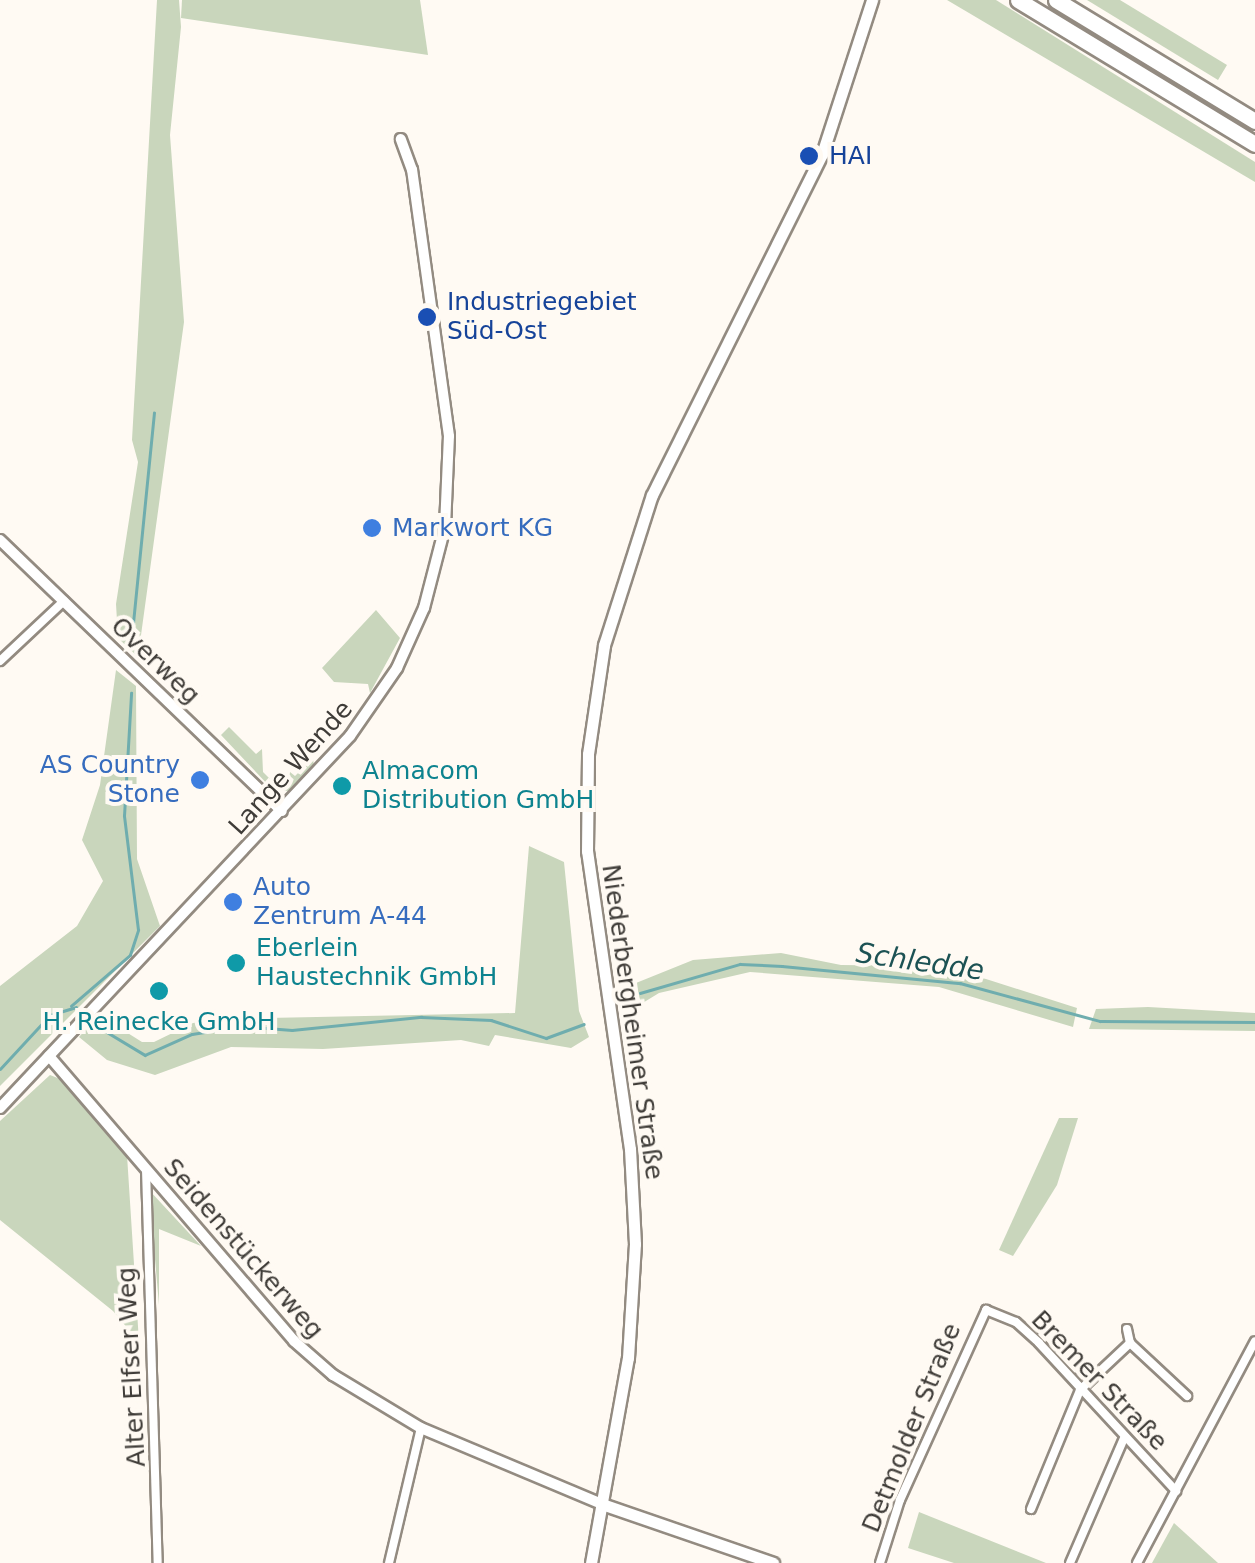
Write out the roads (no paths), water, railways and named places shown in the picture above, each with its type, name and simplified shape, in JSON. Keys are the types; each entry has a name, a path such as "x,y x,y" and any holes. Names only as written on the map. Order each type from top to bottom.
{"highway":[{"path":"1018,0 1255,146"},
{"path":"1056,0 1197,86 1251,114"}],"main road":[{"name":"Niederbergheimer Straße","path":"591,1563 628,1358 635,1244 630,1149 587,850 588,754 604,645 652,495 822,154 872,0"},
{"path":"602,1504 774,1563"}],"street":[{"name":"Lange Wende","path":"0,1108 350,736 397,668 434,580 445,527 444,378 412,170 401,139"},
{"name":"Overweg","path":"0,540 282,811"},
{"path":"0,661 64,601"},
{"name":"Seidenstückerweg","path":"49,1056 294,1341 333,1375 421,1428 602,1504"},
{"name":"Alter Elfser Weg","path":"146,1169 158,1563"},
{"name":"Bremer Straße","path":"986,1310 1016,1322 1176,1491"},
{"name":"Detmolder Straße","path":"880,1563 907,1483 986,1310"},
{"path":"1127,1329 1130,1343 1187,1396"},
{"path":"1137,1563 1255,1341"},
{"path":"1032,1509 1080,1390 1130,1343"},
{"path":"389,1563 421,1428"},
{"path":"1070,1563 1125,1436"}],"waterway":[{"path":"132,633 154,413"},
{"path":"71,1006 130,955 138,930 124,816 131,693"},
{"name":"Schledde","path":"640,993 740,964 960,983 1100,1021 1255,1022"},
{"name":"Schledde","path":"0,1069 50,1015 76,1007"},
{"name":"Schledde","path":"97,1026 145,1055 192,1034 243,1026 292,1030 421,1017 491,1020 546,1038 584,1024"}],"place":[{"name":"HAI","path":"809,156"},
{"name":"Industriegebiet Süd-Ost","path":"427,317"},
{"name":"Markwort KG","path":"372,528"},
{"name":"AS Country Stone","path":"200,780"},
{"name":"Almacom Distribution GmbH","path":"342,786"},
{"name":"Auto Zentrum A-44","path":"233,902"},
{"name":"Eberlein Haustechnik GmbH","path":"236,963"},
{"name":"H. Reinecke GmbH","path":"159,991"}]}
